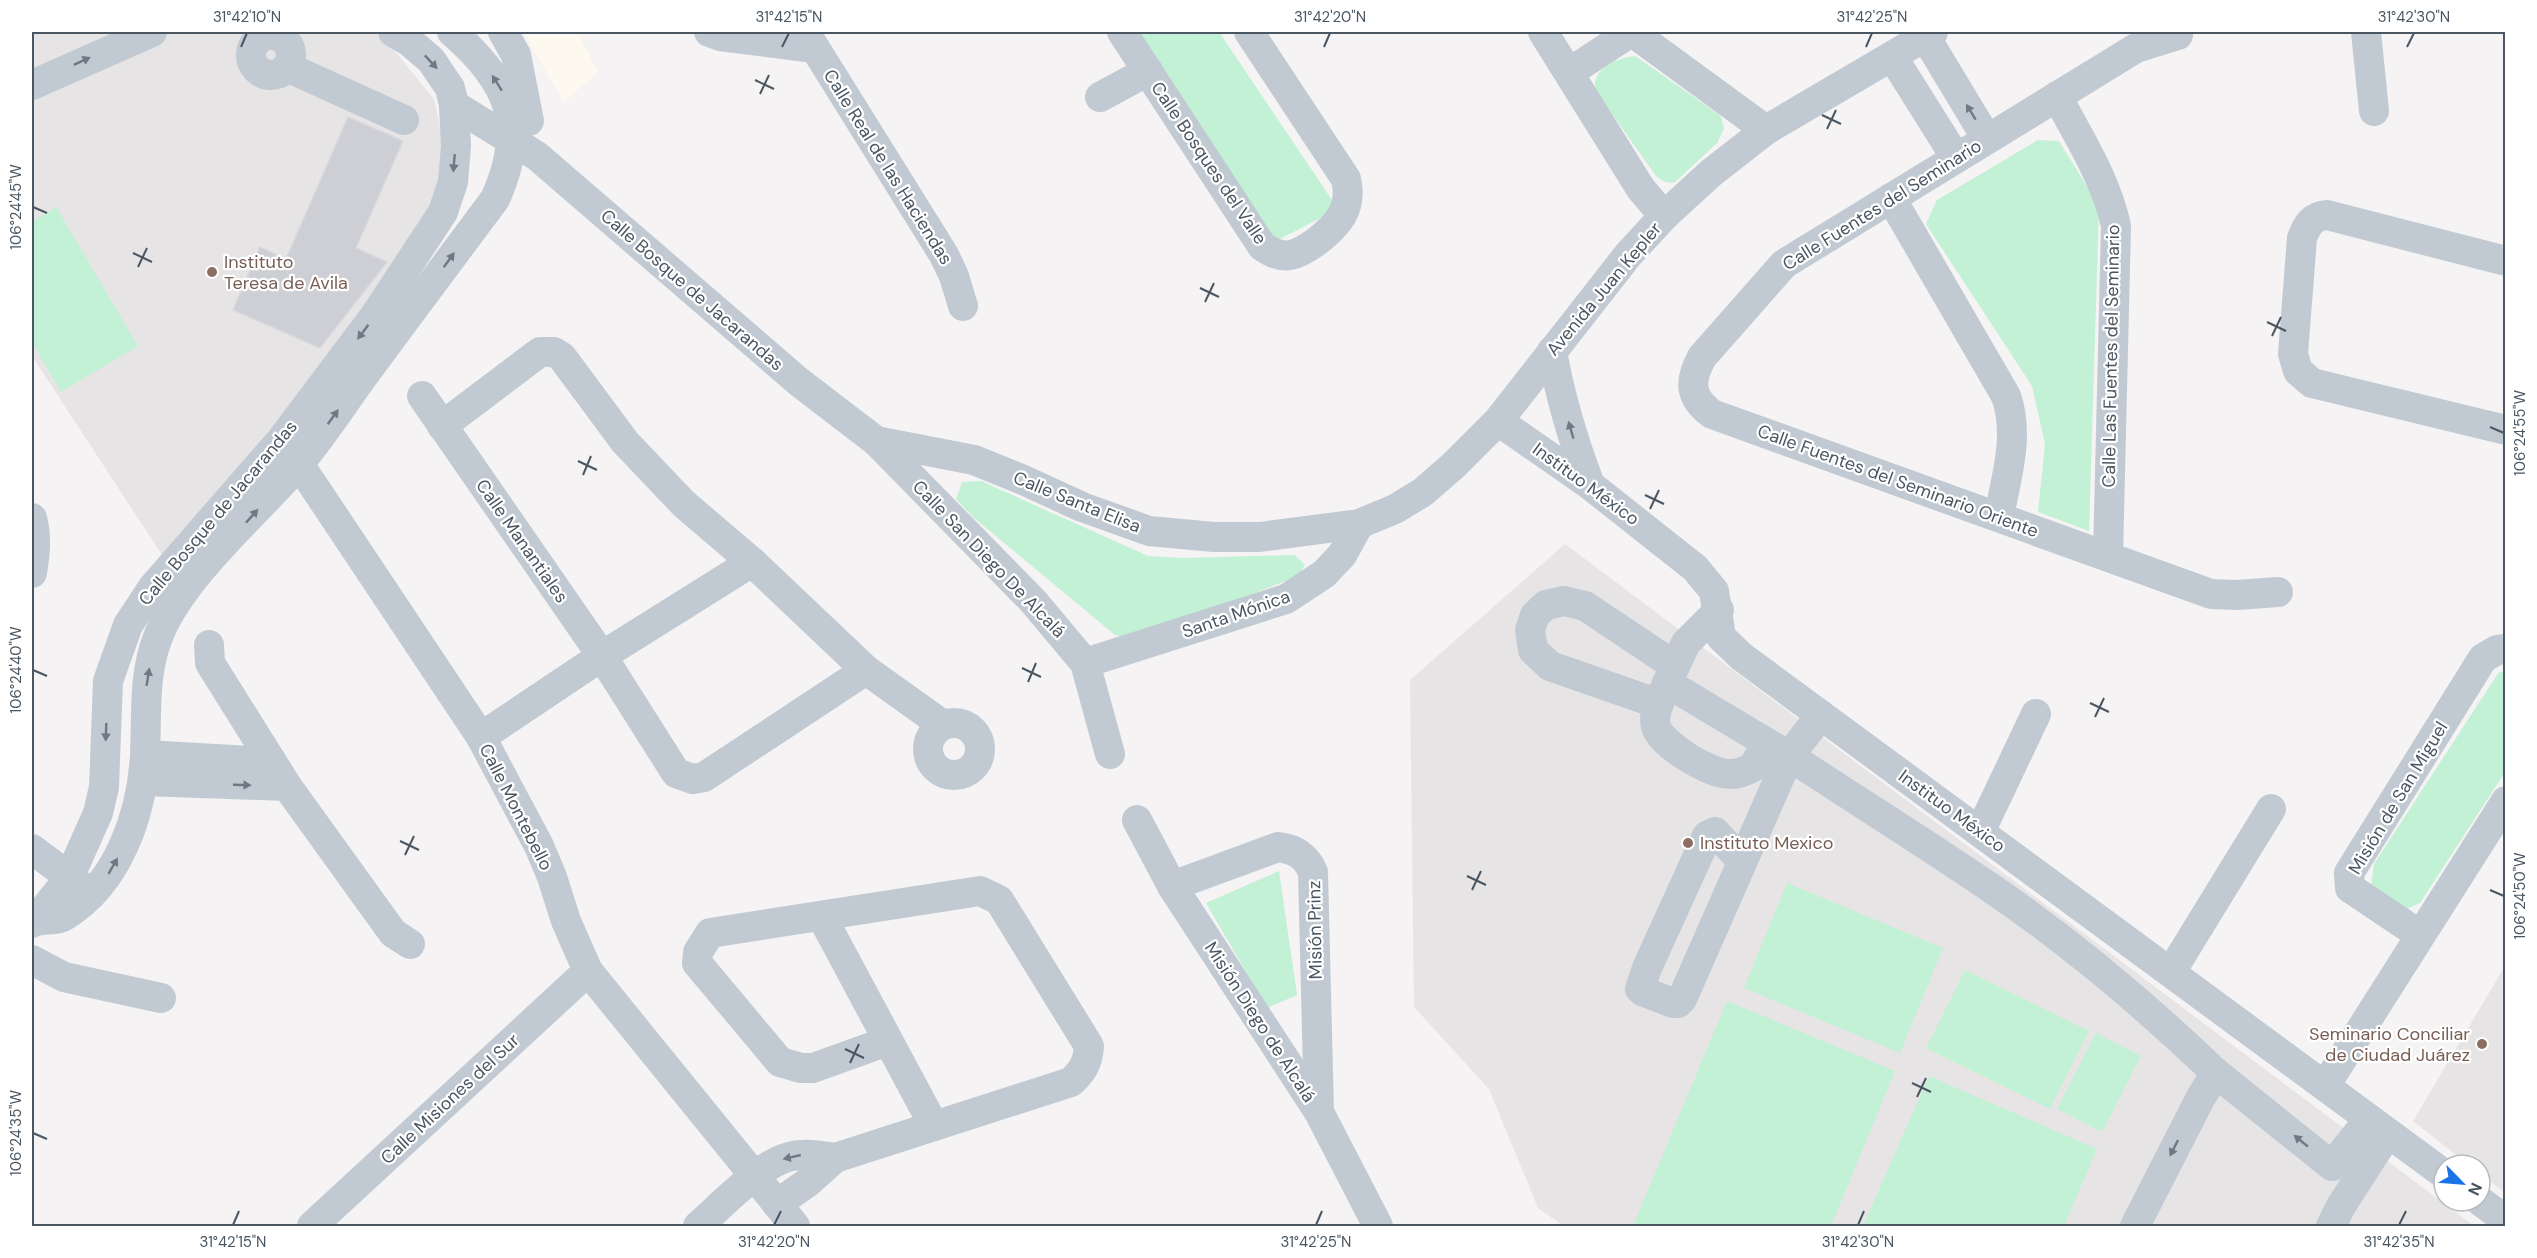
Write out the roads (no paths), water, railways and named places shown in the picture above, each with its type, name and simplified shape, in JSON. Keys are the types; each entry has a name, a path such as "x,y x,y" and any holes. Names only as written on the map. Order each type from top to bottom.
{"street":[{"path":"393,32 410,42 430,60 450,88 454,105"},
{"path":"452,32 488,68 502,89 510,108 511,138"},
{"path":"503,32 516,55 537,156"},
{"path":"709,32 720,36 809,40"},
{"name":"Calle Bosques del Valle","path":"1122,32 1262,246 1280,255 1299,254 1336,227 1345,209 1348,187 1346,180 1249,32"},
{"path":"1543,32 1641,189 1664,216"},
{"path":"1570,72 1631,32 1766,130"},
{"path":"2366,32 2374,111"},
{"path":"32,85 138,34"},
{"path":"1929,34 1987,139"},
{"name":"Avenida Juan Kepler","path":"1498,421 1628,255 1664,216 1712,173 1766,130 1929,34"},
{"name":"Calle Fuentes del Seminario","path":"1695,396 1693,383 1695,370 1702,357 1784,264 2136,48 2178,36"},
{"path":"242,37 259,72 274,75 287,67 404,120"},
{"name":"Calle Real de las Haciendas","path":"809,40 945,255 963,306"},
{"path":"1892,56 1956,158"},
{"path":"1100,97 1148,71"},
{"name":"Calle Las Fuentes del Seminario","path":"2057,96 2102,182 2111,204 2116,226 2108,556"},
{"name":"Calle Bosque de Jacarandas","path":"454,105 537,156 799,382 876,441"},
{"name":"Calle Bosque de Jacarandas","path":"80,886 104,787 108,681 128,625 153,587 282,439 376,314 443,212 453,182 456,146 454,105"},
{"name":"Calle Bosque de Jacarandas","path":"42,912 80,886 109,873 123,847 144,768 147,681 158,637 168,618 193,580 299,464 495,199 505,177 511,138"},
{"path":"1891,198 2006,396 2011,410 2012,442 1999,517"},
{"path":"2505,261 2320,215 2310,222 2302,238 2293,354 2298,371 2312,383 2505,430"},
{"path":"1552,351 1559,389 1590,485"},
{"path":"442,426 540,352 554,352 562,357 625,442 684,504 752,562 866,670 944,725"},
{"name":"Calle Manantiales","path":"422,396 602,656 676,773 693,779 704,777 866,670"},
{"name":"Calle Fuentes del Seminario Oriente","path":"1695,396 1700,405 1712,414 2211,594 2278,592"},
{"name":"Calle Santa Elisa","path":"876,441 974,460 1082,507 1149,531 1214,537 1260,537 1359,524 1395,508 1423,492 1498,421"},
{"name":"Instituo México","path":"1498,421 1590,485 1695,568 1714,591 1719,610 1721,637 1730,646 2432,1165"},
{"name":"Calle Montebello","path":"282,439 481,737 539,846 566,921 588,971 753,1178 795,1227"},
{"name":"Calle San Diego De Alcalá","path":"876,441 1033,601 1084,663 1110,754"},
{"path":"32,518 35,530 35,554 32,573"},
{"name":"Santa Mónica","path":"1084,663 1286,599 1324,574 1342,555 1359,524"},
{"path":"481,737 602,656 752,562"},
{"path":"1719,610 1686,643 1655,717 1660,733 1676,750 1728,774 1753,767 1821,715"},
{"path":"209,645 210,663 287,786 393,933 410,944"},
{"name":"Misión de San Miguel","path":"2420,935 2350,888 2349,873 2483,658 2505,649"},
{"path":"1667,684 1778,750 1992,889 2161,1021 2216,1073 2343,1175"},
{"path":"1980,832 2036,714"},
{"path":"1742,860 1715,832 1707,836 1651,958 1640,988 1642,991 1678,1003 1742,860 1778,750"},
{"path":"144,768 271,762"},
{"path":"144,768 287,786"},
{"path":"2325,1086 2505,801"},
{"path":"2171,972 2271,809"},
{"name":"Misión Diego de Alcalá","path":"1137,820 1172,886 1319,1112 1378,1227"},
{"name":"Misión Prinz","path":"1172,886 1278,847 1290,849 1302,855 1309,863 1313,872 1319,1112"},
{"path":"32,849 80,886"},
{"path":"777,1204 807,1183 835,1158 1071,1082 1082,1071 1088,1058 1089,1046 999,900 990,894 971,891 822,917 710,933 698,952 697,963 780,1062 789,1066 813,1068 888,1041"},
{"path":"822,917 934,1126"},
{"path":"32,960 64,977 161,998"},
{"name":"Calle Misiones del Sur","path":"312,1227 588,971"},
{"path":"2134,1227 2201,1097 2216,1073"},
{"path":"2331,1227 2343,1175 2379,1126"},
{"path":"698,1227 753,1178 790,1156 835,1158"},
{"path":"2492,1210 2505,1220"}],"place":[{"name":"Instituto Teresa de Avila","path":"212,272"},
{"name":"Instituto Mexico","path":"1688,843"},
{"name":"Seminario Conciliar de Ciudad Juárez","path":"2482,1044"}]}
